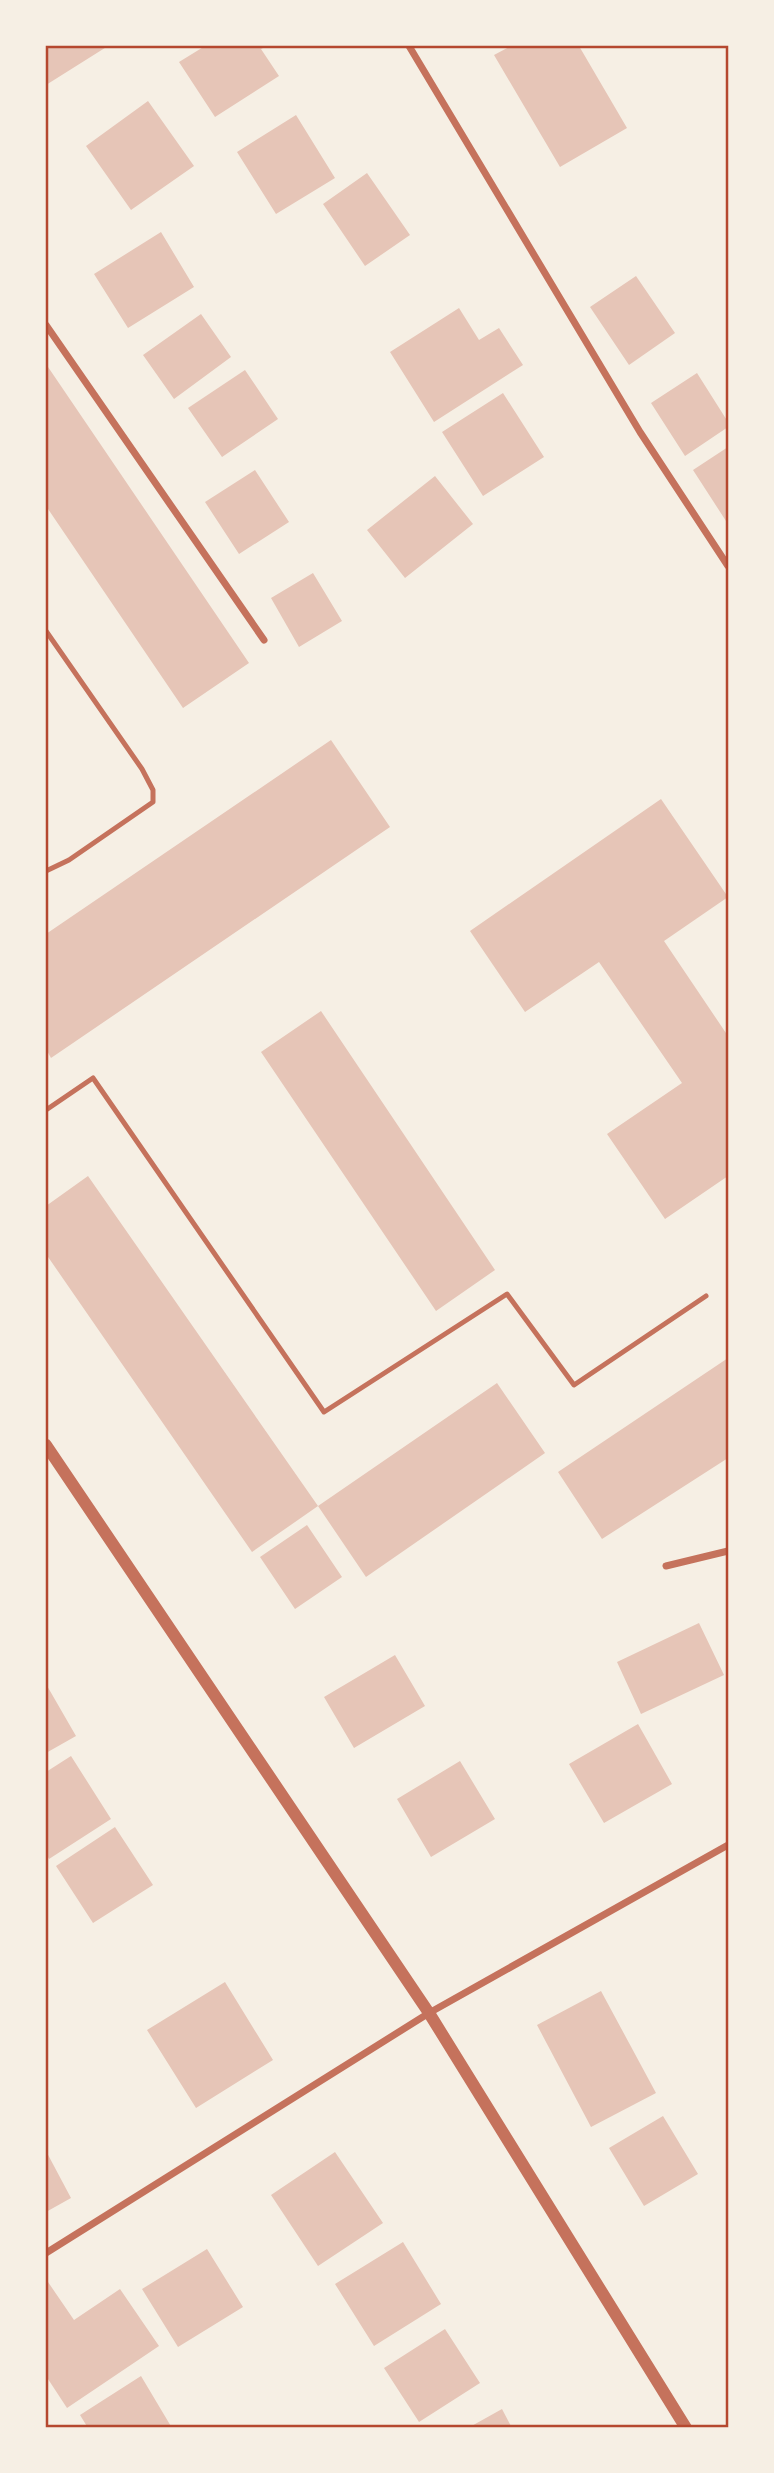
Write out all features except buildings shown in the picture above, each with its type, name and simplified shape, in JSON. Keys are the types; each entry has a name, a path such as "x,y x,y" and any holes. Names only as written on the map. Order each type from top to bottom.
{"street":[{"path":"409,46 640,432 729,566"},
{"path":"46,325 264,640"},
{"path":"46,1445 429,2013 686,2427"},
{"path":"666,1566 729,1551"},
{"path":"46,2253 429,2013 729,1845"}],"lane":[{"path":"46,631 142,769 153,790 153,802 69,860 46,871"},
{"path":"46,1110 93,1078 324,1412 507,1294 574,1385 706,1296"}]}
